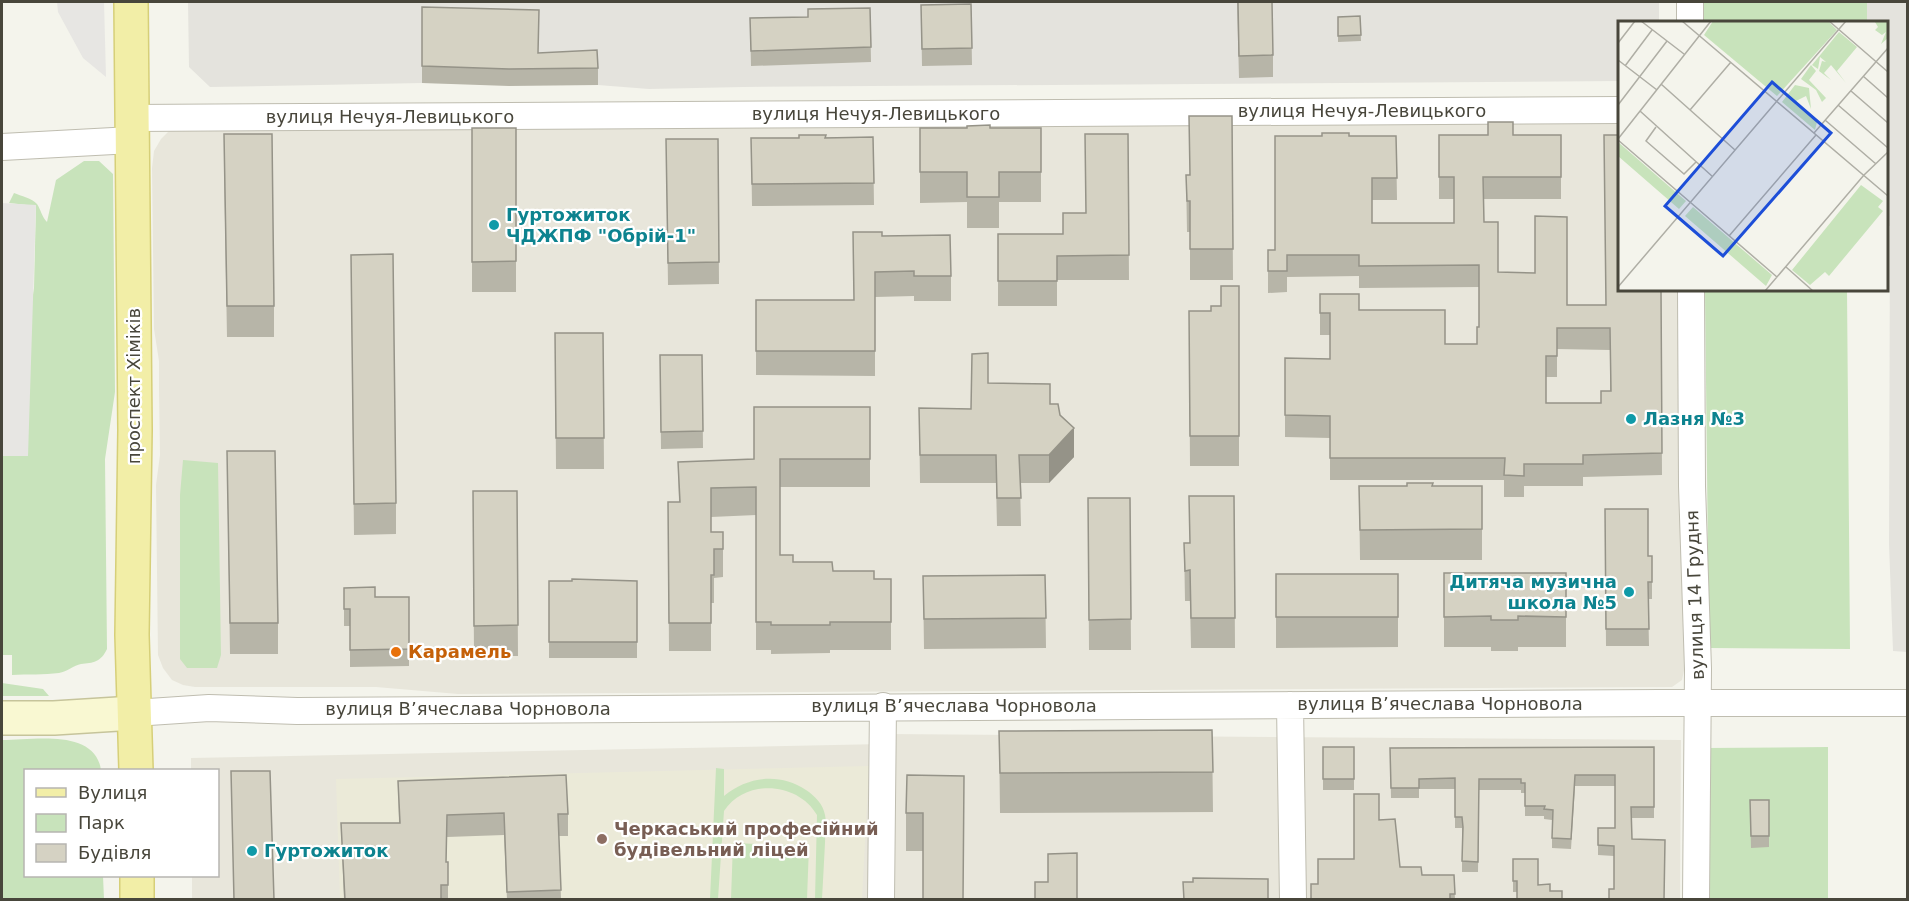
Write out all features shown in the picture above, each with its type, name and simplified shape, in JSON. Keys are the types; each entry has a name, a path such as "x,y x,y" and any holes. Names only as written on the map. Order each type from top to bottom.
{"main road":[{"name":"проспект Хіміків","path":"131,2 135,430 132,635 136,769"},
{"name":"вулиця Вʼячеслава Чорновола","path":"2,718 54,718 134,713"},
{"path":"136,877 137,900"}],"street":[{"path":"1690,2 1690,21"},
{"name":"вулиця Нечуя-Левицького","path":"2,147 132,129 1618,110"},
{"name":"вулиця 14 Грудня","path":"1691,291 1692,486 1698,669 1696,900"},
{"name":"вулиця Вʼячеслава Чорновола","path":"134,713 209,708 309,711 883,706 1908,703"},
{"path":"1290,705 1293,900"},
{"path":"881,900 883,706"}],"shaded area":[{"path":"57,2 104,2 106,77 83,58 58,12"},
{"path":"188,2 1659,2 1659,21 1618,21 1618,81 649,89 598,85 422,83 210,87 189,67"},
{"path":"1867,2 1907,2 1907,652 1893,651 1889,544 1888,21 1867,21"},
{"path":"1618,121 1618,291 1680,291 1685,666 1682,680 1672,687 458,694 376,687 195,687 183,685 172,680 163,668 158,655 156,485 160,455 159,361 154,329 152,168 154,151 169,131"},
{"path":"2,203 36,205 28,456 2,456"},
{"path":"888,734 1681,740 1680,899 890,899"},
{"name":"Черкаський професійний будівельний ліцей","path":"883,744 881,899 192,899 192,877 219,877 219,769 191,769 191,758"},
{"name":"Черкаський професійний будівельний ліцей","path":"869,766 862,899 340,899 336,779"}],"green space":[{"path":"1702,2 1867,2 1867,21 1702,21"},
{"path":"84,161 99,161 113,174 115,392 105,459 107,649 96,661 62,672 12,675 12,655 2,655 2,456 8,456 34,288 36,206 9,203 14,193 35,202 47,222 56,180"},
{"path":"1705,291 1847,291 1850,649 1709,648"},
{"path":"183,460 218,463 221,655 217,668 187,668 180,659 180,495"},
{"path":"2,683 43,689 49,696 2,696"},
{"path":"61,739 87,748 96,757 101,769 24,769 24,877 103,877 104,899 2,899 2,740"},
{"path":"1828,747 1828,899 1709,899 1707,888 1707,748"},
{"path":"716,768 724,769 724,796 753,781 774,779 796,784 818,801 824,811 826,822 822,899 815,899 817,815 798,796 772,788 745,793 734,800 724,811 718,899 710,899"},
{"path":"733,843 809,846 807,899 731,899"}],"building":[{"path":"1238,2 1272,2 1273,55 1239,56"},
{"path":"971,4 972,48 922,49 921,5"},
{"path":"422,7 539,10 538,53 597,50 598,68 509,69 422,66"},
{"path":"870,8 871,47 751,51 750,18 808,17 808,9"},
{"path":"1360,16 1361,35 1338,36 1338,17"},
{"path":"1189,116 1232,116 1233,249 1190,249 1190,201 1187,201 1186,175 1190,175"},
{"path":"1488,122 1513,122 1513,135 1561,135 1561,177 1483,177 1484,222 1498,222 1498,272 1535,273 1535,216 1567,217 1567,305 1606,305 1604,135 1618,135 1618,291 1661,291 1662,453 1583,455 1583,464 1524,464 1524,476 1504,475 1505,458 1330,458 1330,416 1285,415 1285,358 1330,359 1330,313 1320,313 1320,294 1359,294 1359,310 1445,310 1445,344 1477,344 1479,265 1359,266 1359,255 1287,255 1287,271 1268,271 1268,250 1275,250 1275,136 1322,136 1322,133 1349,133 1349,136 1396,136 1397,178 1372,178 1372,223 1454,223 1454,177 1439,177 1439,135 1488,135","holes":["1557,328 1610,328 1611,391 1601,391 1601,403 1546,403 1546,356 1557,356"]},
{"path":"990,125 990,128 1041,128 1041,172 999,172 999,197 967,197 967,172 920,172 920,128 967,128 967,126"},
{"name":"Гуртожиток ЧДЖПФ \"Обрій-1\"","path":"472,128 516,128 516,261 472,262"},
{"path":"224,134 272,134 274,306 227,306"},
{"path":"1085,134 1128,134 1129,255 1057,256 1057,281 998,281 998,234 1063,234 1063,213 1086,213"},
{"path":"799,135 826,135 825,138 873,137 874,183 752,184 751,138 799,138"},
{"path":"666,139 718,139 719,262 668,263"},
{"path":"853,232 882,232 882,236 950,235 951,276 914,276 914,271 875,272 875,351 756,351 756,300 854,300"},
{"path":"393,254 396,503 354,504 351,255"},
{"path":"1221,286 1239,286 1239,436 1190,436 1189,311 1211,311 1211,306 1221,306"},
{"path":"555,333 603,333 604,438 556,438"},
{"path":"988,353 988,383 1050,384 1050,404 1058,404 1060,415 1074,428 1049,455 1019,455 1021,498 997,498 996,455 920,455 919,408 971,409 972,354"},
{"path":"660,355 702,355 703,431 661,432"},
{"path":"754,407 870,407 870,459 780,459 780,555 793,555 793,562 832,562 833,571 874,571 874,579 891,579 891,622 771,625 771,622 756,622 756,487 711,488 711,532 723,532 723,549 714,549 714,575 711,575 711,623 669,623 668,502 680,502 678,462 754,459"},
{"path":"227,451 275,451 278,623 230,623"},
{"path":"1407,483 1433,483 1432,486 1482,486 1482,529 1360,530 1359,486 1407,486"},
{"path":"473,491 517,491 518,625 474,626"},
{"path":"1189,496 1234,496 1235,618 1191,618 1190,570 1185,571 1184,543 1190,543"},
{"path":"1088,498 1130,498 1131,619 1089,620"},
{"name":"Дитяча музична школа №5","path":"1605,509 1648,509 1648,556 1652,556 1652,582 1648,582 1649,629 1606,629"},
{"path":"1444,573 1566,573 1566,617 1518,616 1518,620 1491,620 1491,616 1444,617"},
{"path":"1276,574 1398,574 1398,617 1276,617"},
{"path":"1045,575 1046,618 924,619 923,576"},
{"path":"572,579 637,581 637,642 549,642 549,581 572,581"},
{"path":"375,587 375,597 409,597 409,649 350,650 350,609 344,609 344,588"},
{"path":"1212,730 1213,772 1000,773 999,731"},
{"path":"1323,747 1354,747 1354,779 1323,779"},
{"path":"1654,747 1654,807 1631,807 1632,839 1665,840 1664,900 1609,900 1609,889 1614,889 1614,846 1598,845 1598,828 1615,828 1615,775 1575,775 1571,839 1552,838 1553,810 1544,809 1545,806 1525,806 1525,783 1521,783 1521,779 1479,779 1478,862 1462,861 1463,827 1462,817 1455,817 1455,778 1419,779 1419,788 1391,788 1390,748"},
{"name":"Гуртожиток","path":"231,771 270,771 274,900 234,900"},
{"path":"566,775 568,814 558,814 561,890 507,892 504,813 447,815 448,885 441,885 441,900 345,900 341,823 400,823 398,781"},
{"path":"907,775 964,776 963,900 923,900 923,813 906,813"},
{"path":"1354,794 1379,794 1379,820 1395,819 1400,867 1421,867 1422,875 1454,875 1455,894 1450,894 1450,900 1311,900 1311,884 1318,884 1318,859 1354,859"},
{"path":"1750,800 1769,800 1769,836 1751,836"},
{"path":"1077,853 1077,900 1035,900 1035,882 1048,882 1048,854"},
{"path":"1513,859 1538,859 1538,885 1550,884 1550,891 1562,891 1562,900 1517,900 1517,881 1513,881"},
{"path":"1193,878 1268,879 1268,900 1184,900 1183,882 1193,882"}],"place":[{"name":"Гуртожиток ЧДЖПФ \"Обрій-1\"","path":"494,225"},
{"name":"Лазня №3","path":"1631,419"},
{"name":"Дитяча музична школа №5","path":"1629,592"},
{"name":"Карамель","path":"396,652"},
{"name":"Черкаський професійний будівельний ліцей","path":"602,839"},
{"name":"Гуртожиток","path":"252,851"}]}
